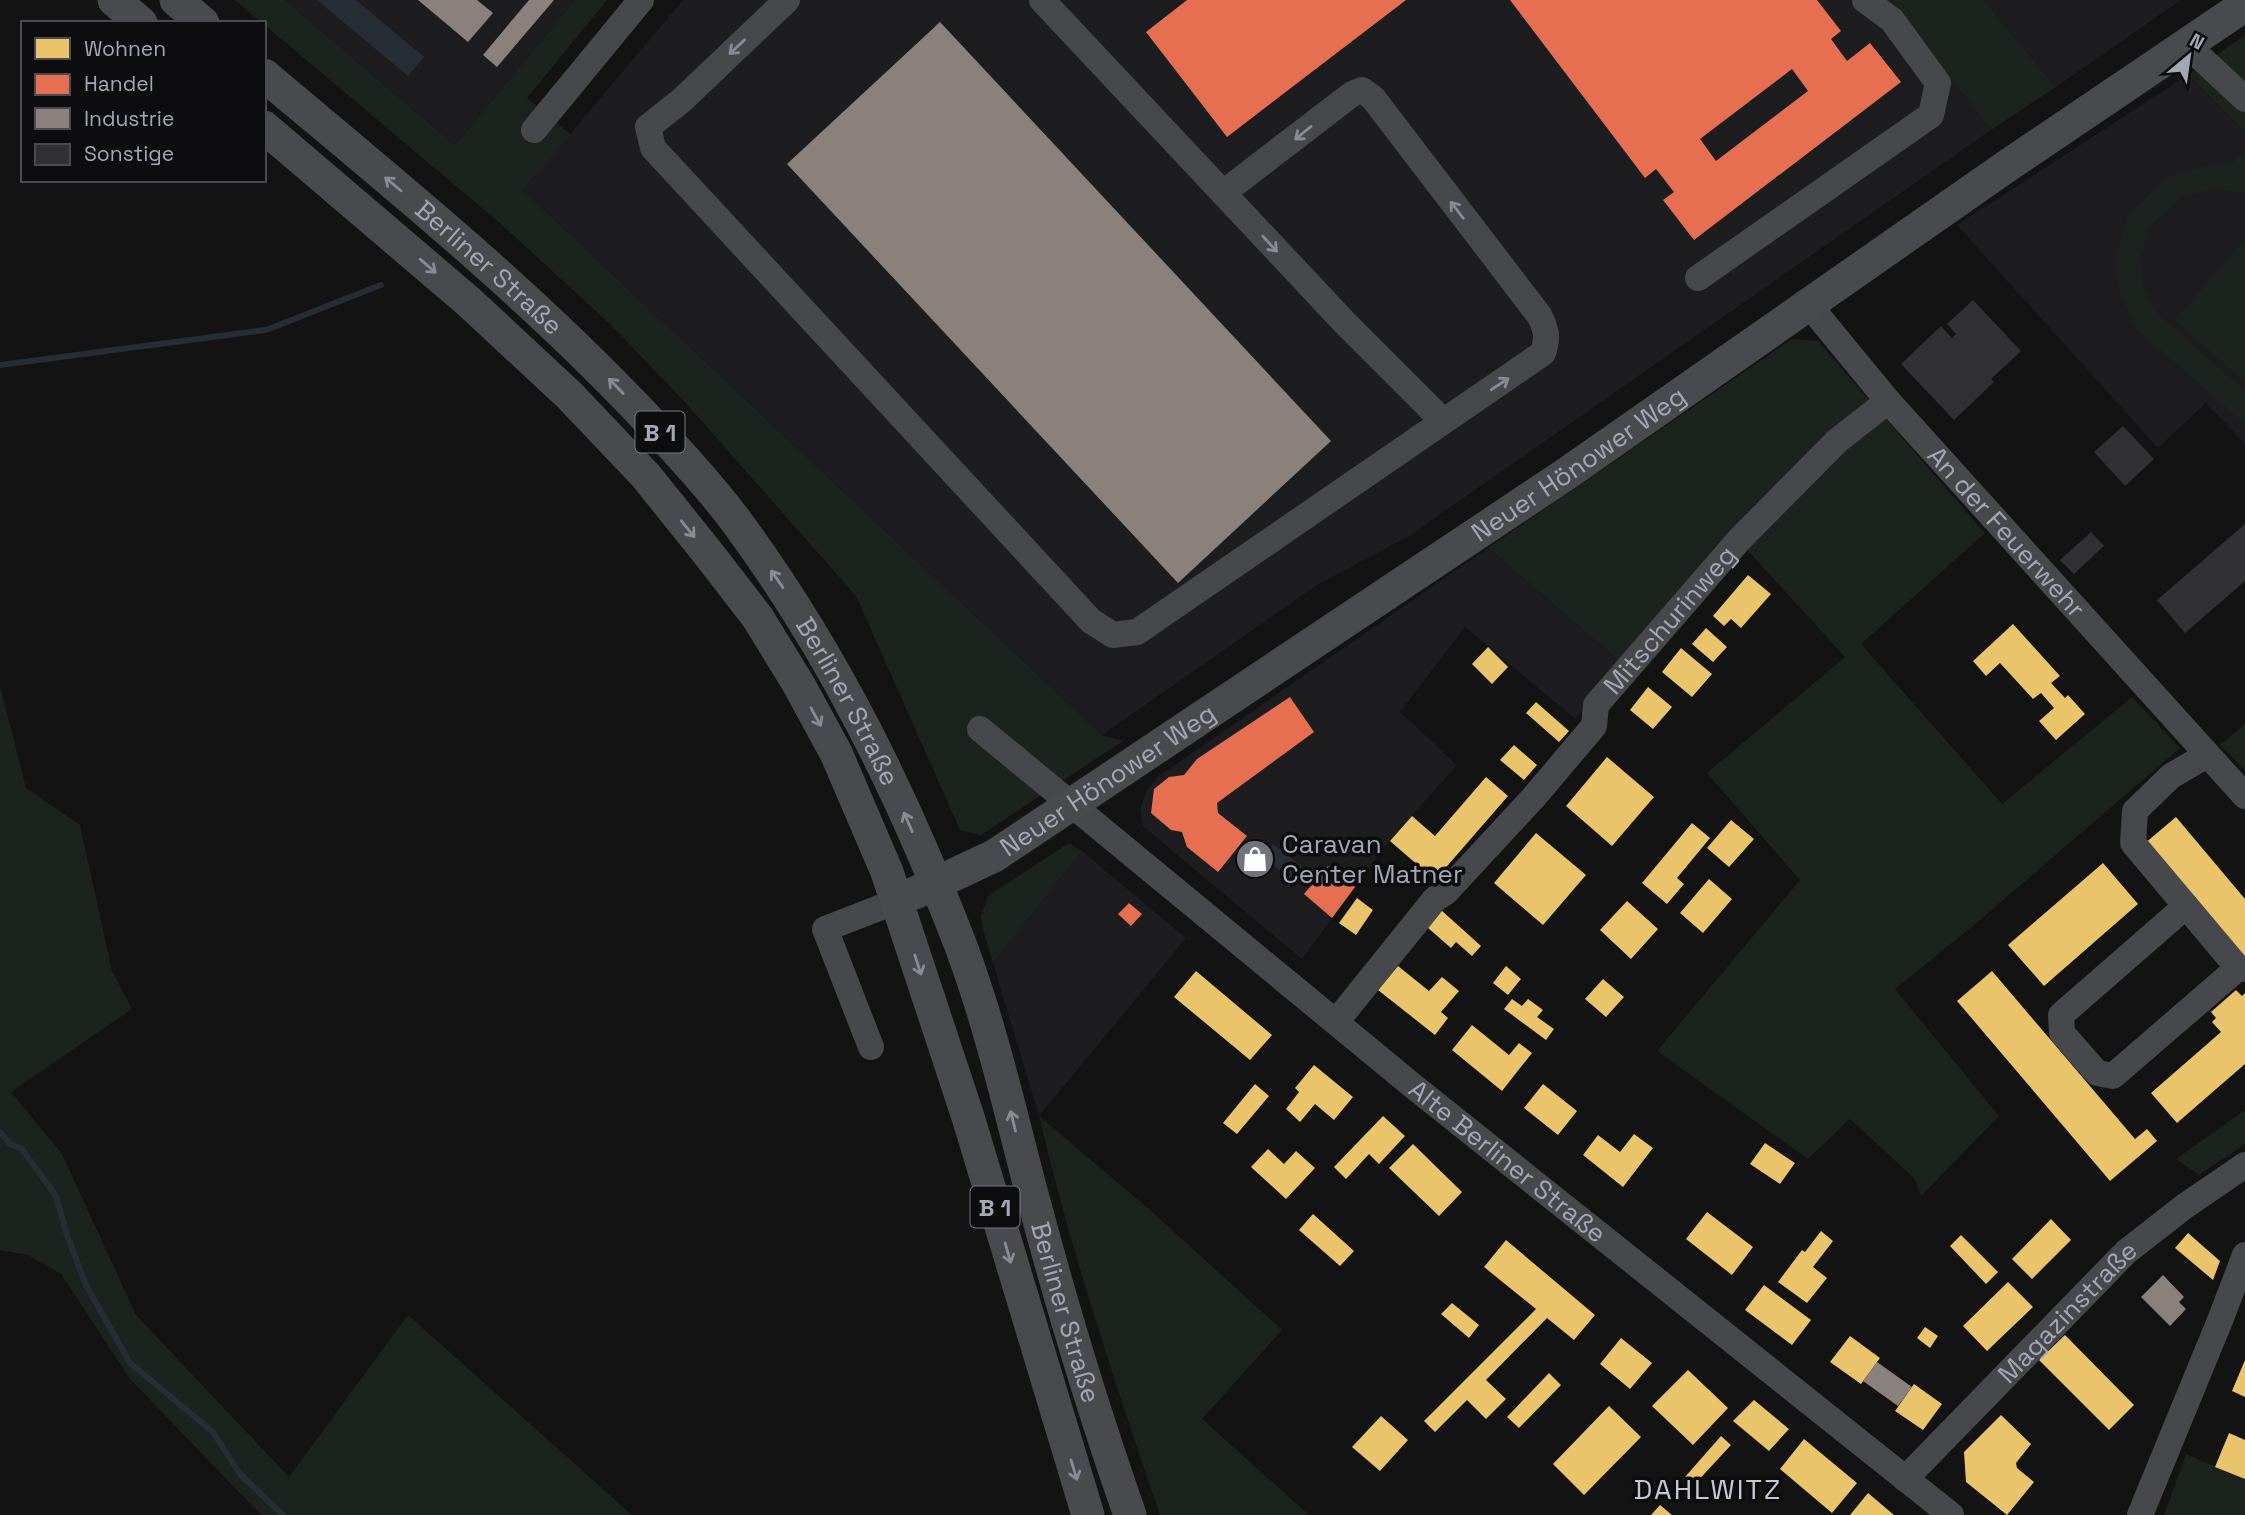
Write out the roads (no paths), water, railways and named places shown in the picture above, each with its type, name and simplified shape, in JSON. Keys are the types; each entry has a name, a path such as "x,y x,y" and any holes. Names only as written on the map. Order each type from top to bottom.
{"main road":[{"path":"114,0 139,21"},
{"path":"176,0 201,21"},
{"name":"Neuer Hönower Weg","path":"897,901 994,856 1566,474 2245,5"},
{"name":"Berliner Straße","path":"266,77 491,267 594,363 682,455 741,529 786,592 831,664 869,736 960,945 999,1066 1030,1187 1130,1515"},
{"name":"Berliner Straße","path":"266,129 469,302 569,395 646,476 758,618 799,685 836,753 876,843 897,901 968,1117 1088,1515"}],"street":[{"path":"534,130 641,0"},
{"path":"787,0 682,100 648,127 653,148 1091,621 1113,635 1137,632 1353,486 1543,354 1548,339 1546,327 1373,98 1362,90 1352,94 1223,193"},
{"path":"1042,0 1346,324 1443,421"},
{"path":"1698,278 1931,115 1938,83 1892,20 1865,0"},
{"path":"2186,44 2245,99"},
{"name":"An der Feuerwehr","path":"1809,305 1888,401 2245,796"},
{"name":"Mitschurinweg","path":"1336,1022 1435,899 1446,892 1534,797 1594,726 1596,705 1739,540 1837,442 1888,401"},
{"name":"Alte Berliner Straße","path":"980,729 1336,1022 1951,1515"},
{"path":"2186,906 2061,1015 2062,1033 2097,1073 2113,1076 2242,968 2133,843 2135,811 2171,776 2207,755"},
{"path":"871,1046 825,929 897,901"},
{"name":"Magazinstraße","path":"1905,1479 2126,1252 2185,1206 2245,1165"},
{"path":"2140,1515 2245,1255"}],"waterway":[{"path":"0,365 266,330 381,285"},
{"path":"0,1132 10,1144 22,1149 56,1196 86,1285 130,1363 213,1432 240,1474 283,1515"}],"place":[{"name":"Caravan Center Matner","path":"1255,859"}],"district":[{"name":"DAHLWITZ","path":"1708,1489"}]}
